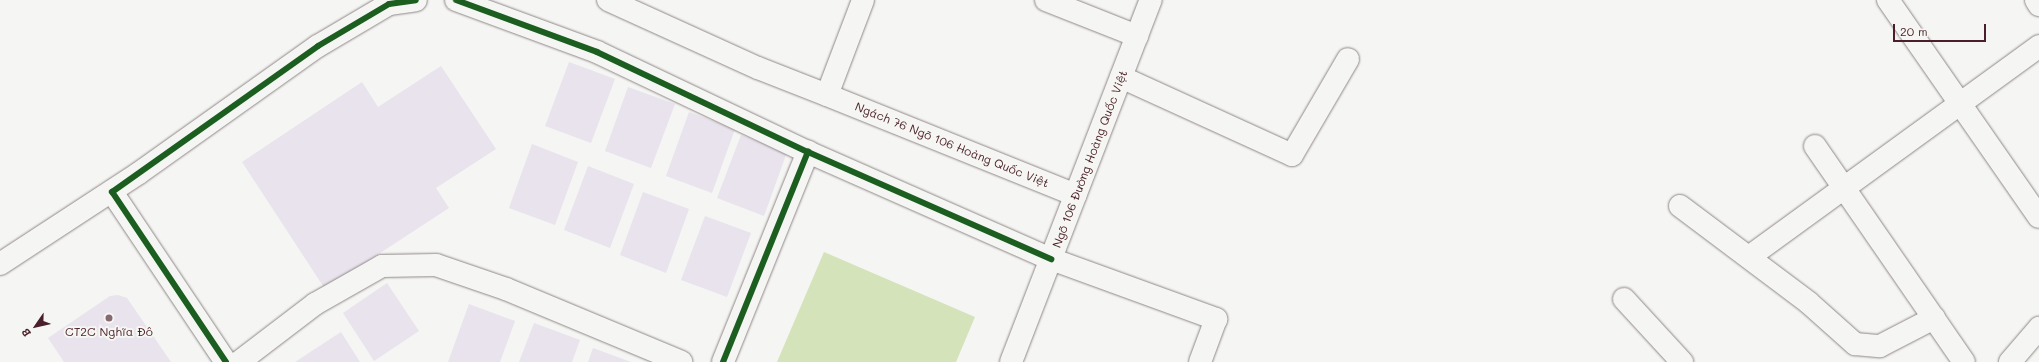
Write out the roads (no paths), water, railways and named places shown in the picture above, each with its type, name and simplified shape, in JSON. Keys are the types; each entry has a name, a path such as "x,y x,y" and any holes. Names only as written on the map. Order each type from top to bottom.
{"street":[{"path":"0,264 112,192 318,46 389,4 416,0"},
{"path":"456,0 597,52 808,152 1051,259 1216,319 1200,362"},
{"name":"Ngách 76 Ngõ 106 Hoàng Quốc Việt","path":"608,0 758,68 1076,195"},
{"path":"827,95 863,0"},
{"path":"1046,0 1137,36"},
{"name":"Ngõ 106 Đường Hoàng Quốc Việt","path":"1011,362 1151,0"},
{"path":"1888,0 2039,218"},
{"path":"2036,0 2039,5"},
{"path":"1749,257 1845,189 2039,46"},
{"path":"1121,78 1292,155 1348,59"},
{"path":"1816,146 1964,362"},
{"path":"723,362 808,152"},
{"path":"112,192 226,362"},
{"path":"1680,206 1809,303 1855,344 1880,346 1934,318"},
{"path":"239,362 314,304 382,266 436,264 506,289 681,362"},
{"path":"1624,299 1682,362"},
{"path":"2010,362 2039,328"}],"place":[{"name":"CT2C Nghĩa Đô","path":"109,318"}]}
